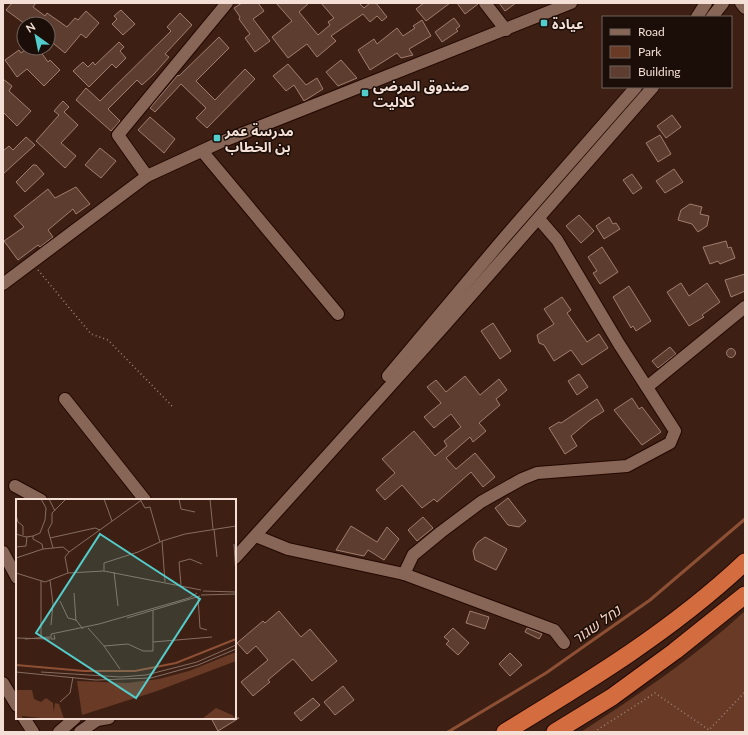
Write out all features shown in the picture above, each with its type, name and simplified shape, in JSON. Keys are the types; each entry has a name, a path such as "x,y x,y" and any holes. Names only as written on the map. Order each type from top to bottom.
{"highway":[{"path":"505,732 594,678 660,633 721,585 745,562"},
{"path":"555,732 612,697 675,651 745,595"}],"street":[{"path":"147,176 118,135 227,3"},
{"path":"486,3 506,30"},
{"path":"3,284 147,176 202,151 571,3"},
{"path":"698,16 706,3"},
{"path":"713,16 723,3"},
{"path":"741,3 745,8"},
{"path":"236,548 360,410 504,238 635,88"},
{"path":"236,557 539,218 652,88"},
{"path":"202,151 338,314"},
{"path":"404,574 413,555 441,532 481,502 522,479 537,473 627,466 670,443 675,431 619,344 557,240 539,218"},
{"path":"647,387 745,307"},
{"path":"65,399 144,499"},
{"path":"15,486 39,499"},
{"path":"256,536 288,549 404,574 554,630 564,643"},
{"path":"3,552 16,576"},
{"path":"3,683 16,704"},
{"path":"25,719 33,732"},
{"path":"59,732 74,719"},
{"path":"80,732 99,719"}],"path":[{"path":"32,262 92,334 108,340 173,408"},
{"path":"594,732 655,693 709,730 745,692"}],"green space":[{"path":"745,611 745,732 581,732 645,690 686,660"}],"building":[{"path":"12,3 36,3 33,7 45,16 16,16 16,17 6,10"},
{"path":"242,3 258,3 264,11 253,19 270,41 255,52 245,38 250,34 239,19 240,17 234,8"},
{"path":"276,3 309,3 299,12 318,35 330,25 328,22 334,18 321,3 359,3 364,8 370,3 376,3 387,17 382,21 377,16 370,22 363,14 331,36 336,41 317,57 307,44 288,58 272,37 292,21"},
{"path":"424,3 450,3 426,21 416,9"},
{"path":"457,3 478,3 478,4 465,14"},
{"path":"499,3 516,3 505,11"},
{"path":"121,10 135,24 123,35 112,24 117,19 114,16"},
{"path":"86,11 99,23 86,38 81,34 65,53 56,46 56,19 67,27 75,18 78,20"},
{"path":"180,13 192,25 165,54 169,57 154,74 142,85 137,80 108,109 120,121 111,131 76,100 86,88 100,101 171,31 167,27"},
{"path":"454,18 460,26 456,29 458,31 442,42 435,32"},
{"path":"422,20 431,36 409,49 413,55 401,58 397,53 370,70 358,50 374,39 377,44 397,28 403,36 415,28 413,26"},
{"path":"219,37 229,48 196,81 215,100 245,69 255,79 207,128 196,118 206,108 181,84 155,112 150,108 178,75 179,76"},
{"path":"119,42 124,47 120,51 126,58 116,68 112,64 89,87 73,71 83,62 88,67 93,62 95,65"},
{"path":"16,52 16,56 44,56 48,62 50,60 60,70 44,86 27,69 17,77 5,60"},
{"path":"341,60 357,78 338,86 326,72"},
{"path":"288,64 306,85 317,78 323,89 304,101 294,85 286,91 273,76"},
{"path":"3,79 12,86 9,91 31,111 17,126 3,112"},
{"path":"63,101 69,107 64,112 78,125 61,143 76,156 65,168 36,141 59,115 54,111"},
{"path":"672,115 681,127 666,138 657,126"},
{"path":"150,117 175,139 164,153 138,130"},
{"path":"660,135 671,154 658,162 646,143"},
{"path":"26,137 35,145 3,174 3,151 9,146 13,150"},
{"path":"100,148 116,161 101,178 85,165"},
{"path":"33,165 36,165 44,174 25,192 16,182"},
{"path":"674,169 683,182 665,193 656,181"},
{"path":"632,174 642,188 633,194 623,180"},
{"path":"76,187 90,204 76,214 73,209 48,230 53,237 40,247 38,245 18,260 4,241 24,227 14,216 48,189 55,198"},
{"path":"690,204 702,207 700,214 709,216 707,226 698,232 692,224 678,220 681,210"},
{"path":"579,215 594,231 581,243 566,226"},
{"path":"609,217 613,224 616,223 620,229 604,239 596,226"},
{"path":"726,241 728,248 731,247 735,258 720,264 718,261 710,264 703,247"},
{"path":"602,247 618,272 600,284 593,273 597,271 588,257"},
{"path":"745,274 745,291 731,297 725,280"},
{"path":"681,283 689,296 707,283 720,302 702,315 704,317 689,326 667,292"},
{"path":"629,286 651,321 636,331 633,326 631,328 613,297"},
{"path":"562,297 571,310 567,313 587,342 599,334 608,348 582,365 571,350 554,361 544,345 539,343 537,335 554,324 544,309"},
{"path":"493,323 511,351 500,359 481,331"},
{"path":"670,347 676,354 658,368 652,361"},
{"path":"729,349 733,349 735,353 733,357 729,357 727,355 727,351"},
{"path":"579,374 588,387 577,395 568,381"},
{"path":"465,376 480,395 499,379 507,390 496,399 500,405 479,423 486,431 473,442 470,437 446,458 456,469 475,453 495,477 483,487 471,472 437,502 434,499 422,508 402,485 385,500 376,490 395,473 382,459 414,431 435,456 447,446 444,441 461,427 451,414 434,428 424,417 441,403 427,387 436,380 446,392"},
{"path":"632,398 639,409 642,407 661,432 642,445 614,410"},
{"path":"597,399 604,411 590,420 571,436 577,446 565,454 549,428 559,422 561,423"},
{"path":"508,498 526,521 519,527 508,525 495,508"},
{"path":"423,517 433,528 417,541 408,530"},
{"path":"351,526 377,542 387,527 399,539 384,560 368,550 364,556 336,550"},
{"path":"485,537 507,549 496,570 475,560 473,551 477,543"},
{"path":"279,611 301,637 310,629 337,661 312,681 293,659 268,680 270,682 253,696 241,682 268,660 256,646 247,654 237,643 263,621 265,623"},
{"path":"470,611 489,617 485,629 466,623"},
{"path":"453,628 469,643 458,655 446,644 449,641 444,637"},
{"path":"527,628 542,634 539,639 525,632"},
{"path":"510,653 522,665 510,676 499,664"},
{"path":"343,686 354,700 335,715 324,702"},
{"path":"313,698 320,705 301,721 294,713"},
{"path":"239,718 218,731 212,719"}],"waterway":[{"name":"נחל שגור","path":"448,732 546,673 650,600 745,519"}],"place":[{"name":"عيادة","path":"544,23"},
{"name":"صندوق المرضى كلاليت","path":"365,93"},
{"name":"مدرسة عمر بن الخطاب","path":"217,138"}]}
